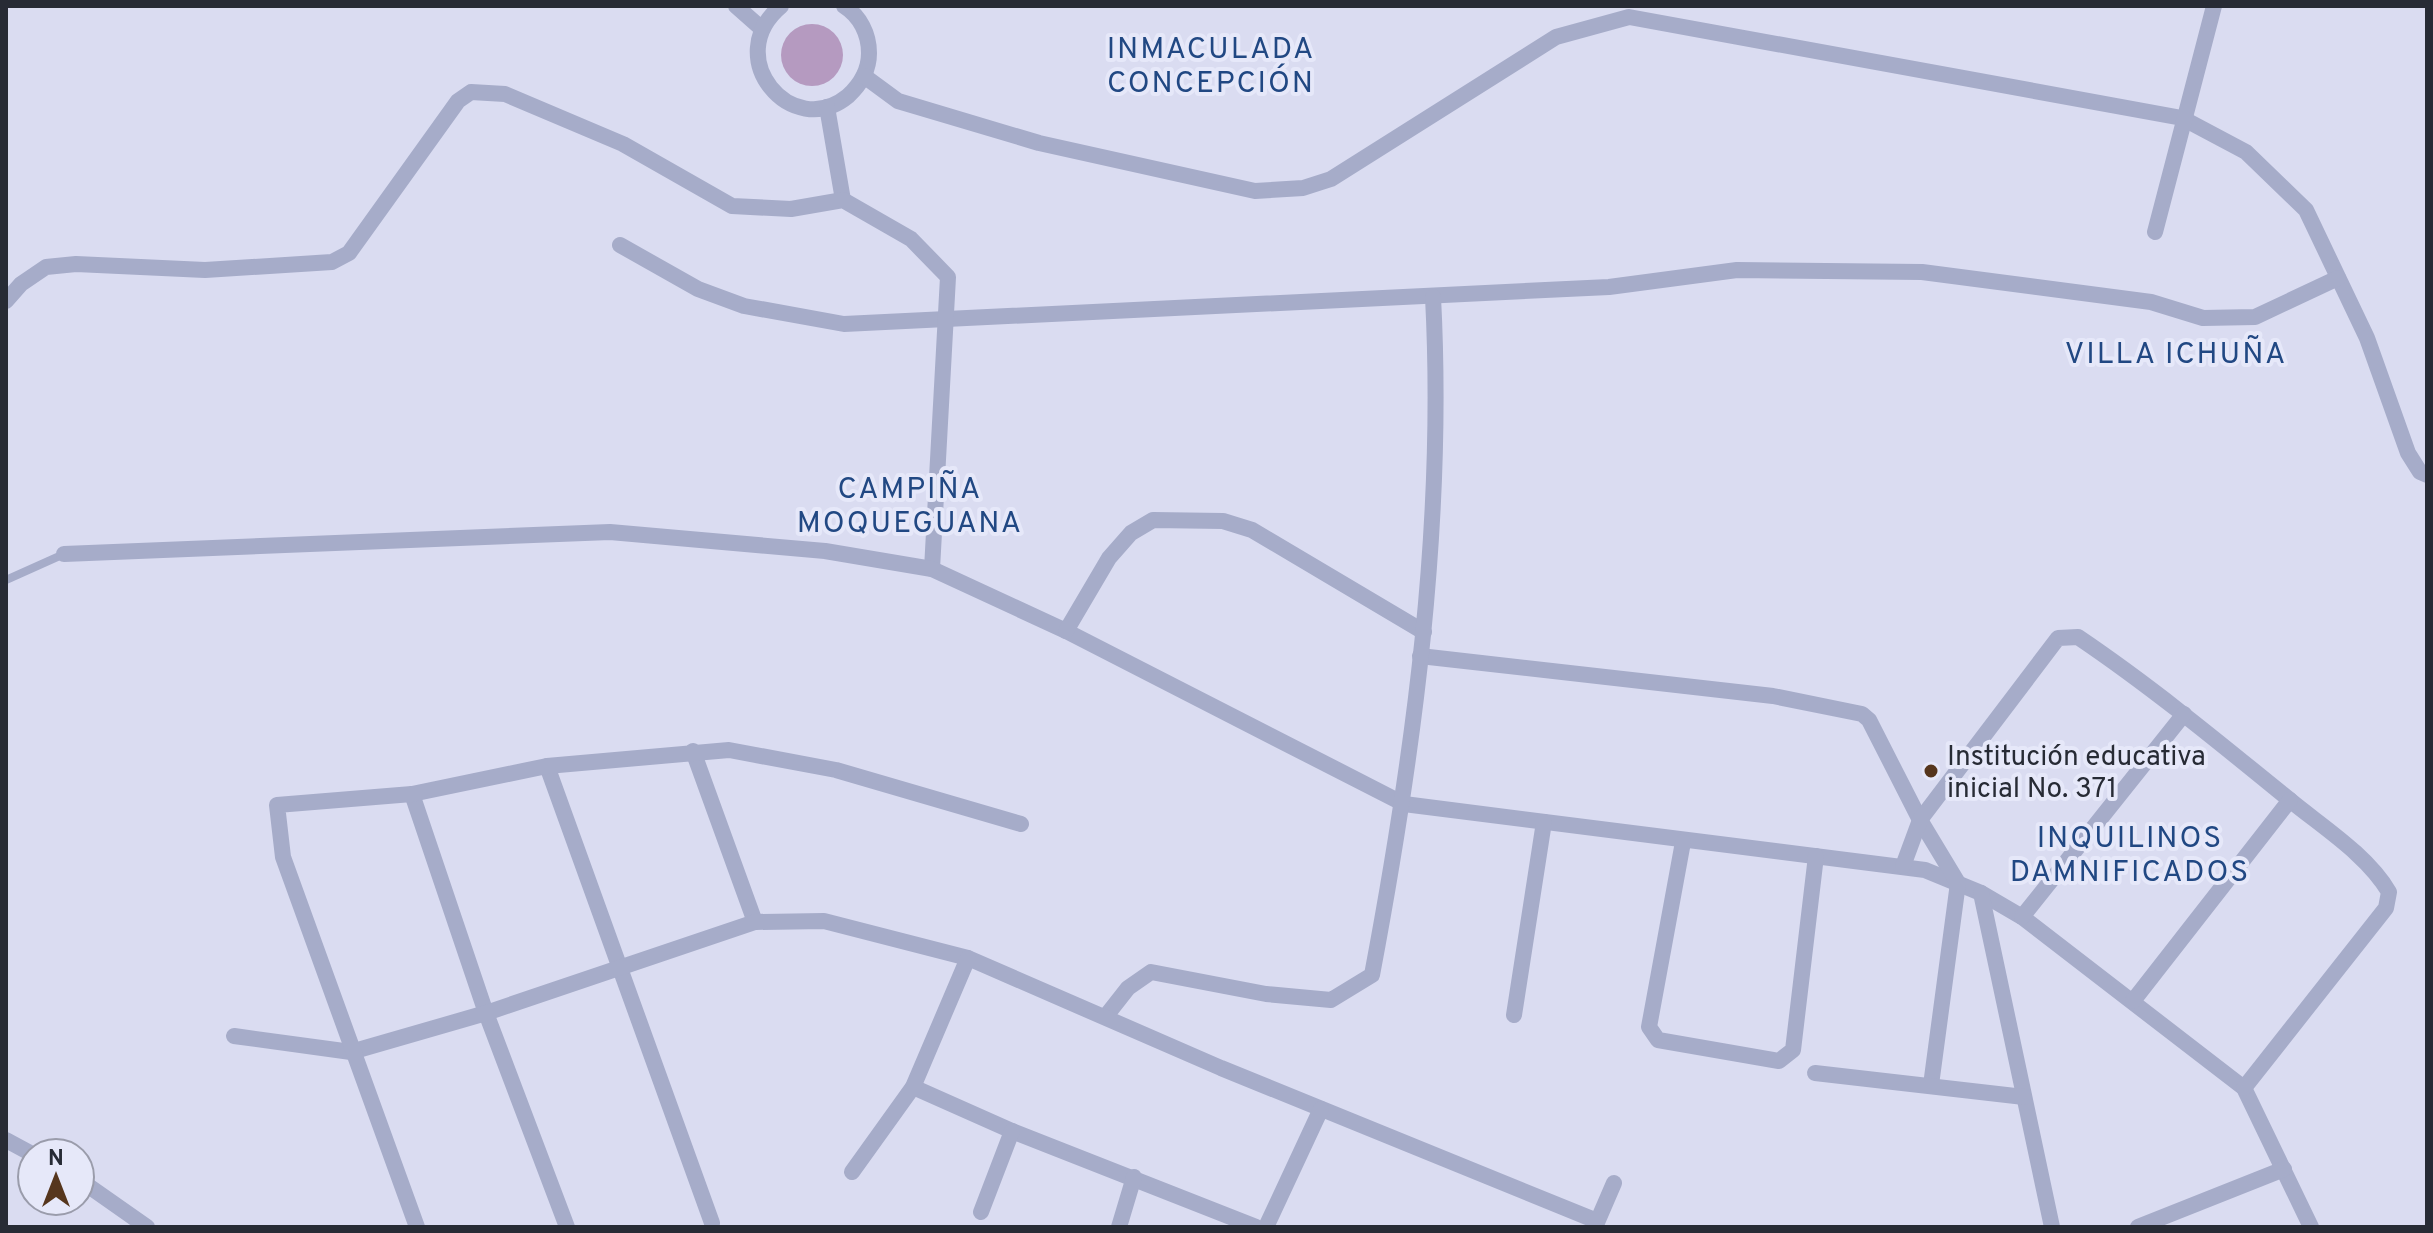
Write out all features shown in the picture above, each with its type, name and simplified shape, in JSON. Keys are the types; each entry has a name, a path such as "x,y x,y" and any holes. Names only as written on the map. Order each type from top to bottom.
{"street":[{"path":"736,6 762,29"},
{"path":"781,6 762,29 757,46 758,64 764,80 776,95 800,106 827,107 849,95 864,76 869,42 863,25 844,6"},
{"path":"2155,232 2182,118 2214,6"},
{"path":"864,76 898,101 1039,143 1255,191 1303,188 1331,179 1556,37 1631,12 2182,118 2246,152 2306,210 2367,338 2408,453 2420,472 2427,475"},
{"path":"6,301 21,284 46,267 76,264 205,270 332,262 349,253 458,101 471,92 505,94 623,144 732,206 791,209 843,200 911,239 948,277 932,569"},
{"path":"827,107 843,200"},
{"path":"620,245 698,289 744,306 844,324 1609,287 1737,270 1922,272 2151,302 2203,318 2255,317 2338,278"},
{"path":"1106,1016 1128,988 1151,972 1266,994 1331,1000 1357,987 1372,975 1404,804 1424,632 1438,384 1433,297"},
{"path":"1066,631 1109,558 1131,533 1153,520 1223,521 1252,530 1424,632"},
{"path":"64,554 610,532 825,551 932,569 1066,631 1404,804 1683,842 1903,866 1925,870 1981,893 2022,917 2244,1088 2311,1227"},
{"path":"1903,866 1920,820 2058,638 2078,637 2184,714 2290,800 2381,877 2389,892 2386,908 2244,1088"},
{"path":"1420,656 1773,696 1849,708 1869,720 1920,820 1958,883 1931,1085"},
{"path":"2022,917 2184,714"},
{"path":"417,1227 351,1052 283,857 277,805 412,794 547,766 729,750 836,770 1021,824"},
{"path":"693,751 755,922"},
{"path":"547,766 712,1223"},
{"path":"412,794 486,1013 567,1227"},
{"path":"2133,1001 2290,800"},
{"path":"1514,1015 1544,822"},
{"path":"1683,842 1649,1027 1652,1034 1658,1040 1779,1061 1793,1050 1816,856"},
{"path":"1981,893 2052,1227"},
{"path":"234,1036 351,1052 486,1013 755,922 824,921 968,958 1596,1224 1614,1183"},
{"path":"852,1172 913,1087 968,958"},
{"path":"1815,1073 2024,1097"},
{"path":"913,1087 1012,1131 1256,1227"},
{"path":"1266,1227 1321,1109"},
{"path":"981,1212 1012,1131"},
{"path":"2138,1227 2284,1169"},
{"path":"1119,1227 1134,1177"},
{"path":"96,1191 147,1227"}],"lane":[{"path":"6,580 64,554"}],"shaded area":[{"path":"806,24 818,24 834,33 841,43 841,67 834,77 818,86 806,86 786,72 781,61 781,49 795,29"}],"place":[{"name":"Institución educativa inicial No. 371","path":"1931,771"}],"district":[{"name":"INMACULADA CONCEPCIÓN","path":"1211,65"},
{"name":"VILLA ICHUÑA","path":"2176,353"},
{"name":"CAMPIÑA MOQUEGUANA","path":"910,505"},
{"name":"INQUILINOS DAMNIFICADOS","path":"2130,854"}]}
